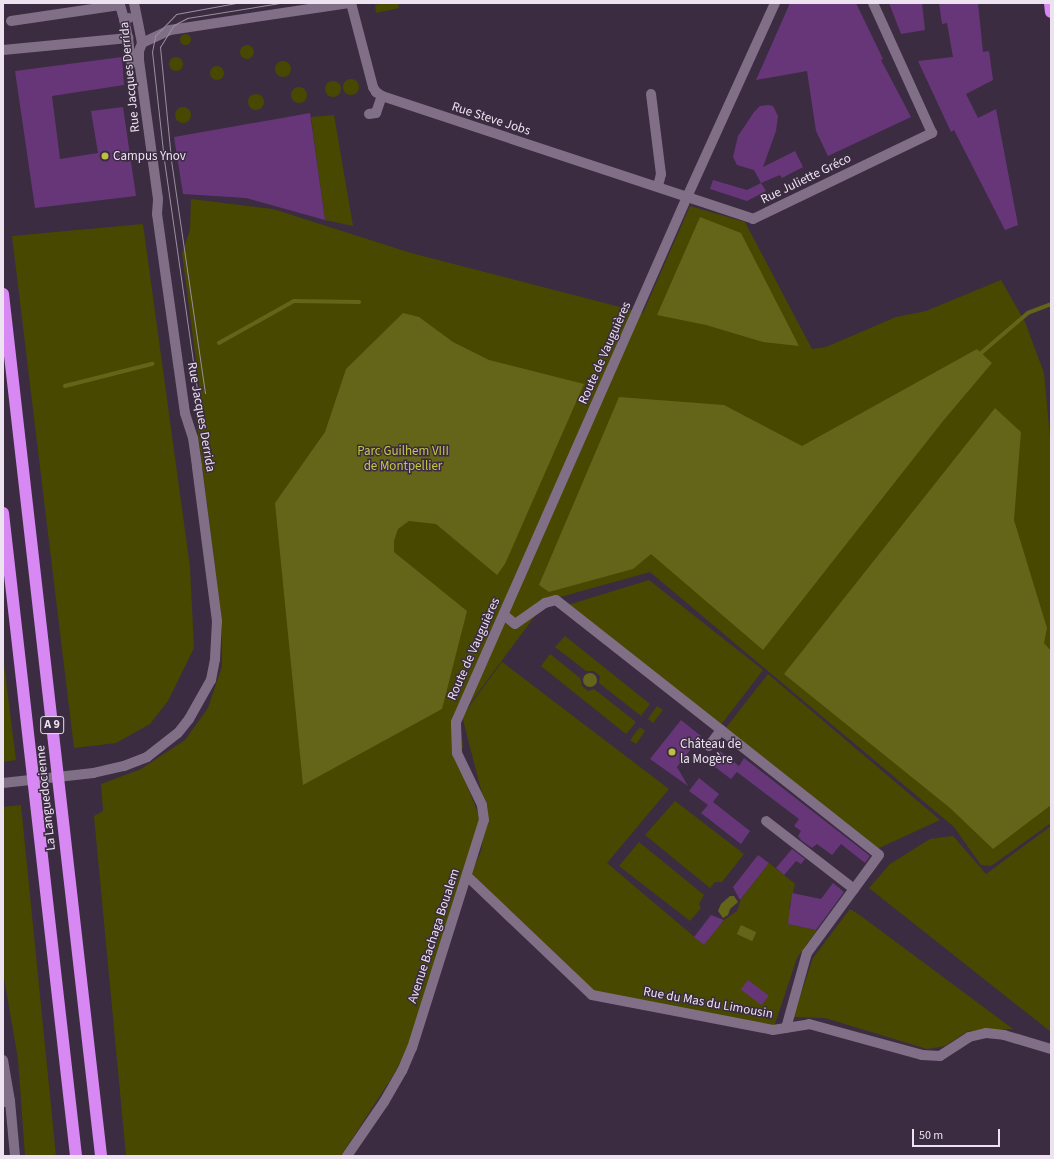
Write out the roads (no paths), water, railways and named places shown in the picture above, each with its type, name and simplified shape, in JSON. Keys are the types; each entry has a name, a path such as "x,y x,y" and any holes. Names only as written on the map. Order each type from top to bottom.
{"highway":[{"path":"1050,3 1051,12"},
{"name":"La Languedocienne","path":"3,294 101,1156"},
{"name":"La Languedocienne","path":"3,513 76,1156"}],"street":[{"name":"Rue Jacques Derrida","path":"3,783 93,773 124,766 147,757 178,733 201,702 211,680 218,640 193,438 185,413 157,214 158,198 139,51 142,43 134,3"},
{"path":"142,43 170,30 350,3 373,87 376,92 382,96 376,113 369,114"},
{"name":"Route de Vauguières","path":"460,713 687,197 775,3"},
{"name":"Rue Juliette Gréco","path":"687,197 753,219 932,133 873,3"},
{"path":"11,21 120,5 128,38 131,64"},
{"path":"124,19 137,17"},
{"path":"3,50 128,38"},
{"path":"651,94 661,174 658,186"},
{"name":"Rue Steve Jobs","path":"382,96 658,186 687,197"},
{"path":"504,615 515,624 545,604 556,600 879,855 807,953 786,1028"},
{"name":"Avenue Bachaga Boualem","path":"347,1156 402,1072 412,1048 468,877 484,813 457,753 456,722 460,713"},
{"path":"709,746 721,730"},
{"path":"766,821 854,889"},
{"name":"Rue du Mas du Limousin","path":"468,877 592,995 773,1030 809,1024 922,1055 940,1056 968,1038 986,1033 1004,1035 1051,1049"},
{"path":"3,1060 6,1102 15,1156"}],"waterway":[{"path":"219,343 294,301 359,302"},
{"path":"980,354 1028,313 1051,304"},
{"path":"65,386 152,364"}],"tram line":[{"path":"198,396 164,160 152,52 155,36 176,14 236,3"},
{"path":"205,393 171,159 160,47 174,25 187,18 280,3"}],"place":[{"name":"Campus Ynov","path":"105,156"},
{"name":"Château de la Mogère","path":"672,752"}],"park label":[{"name":"Parc Guilhem VIII de Montpellier","path":"403,460"}]}
